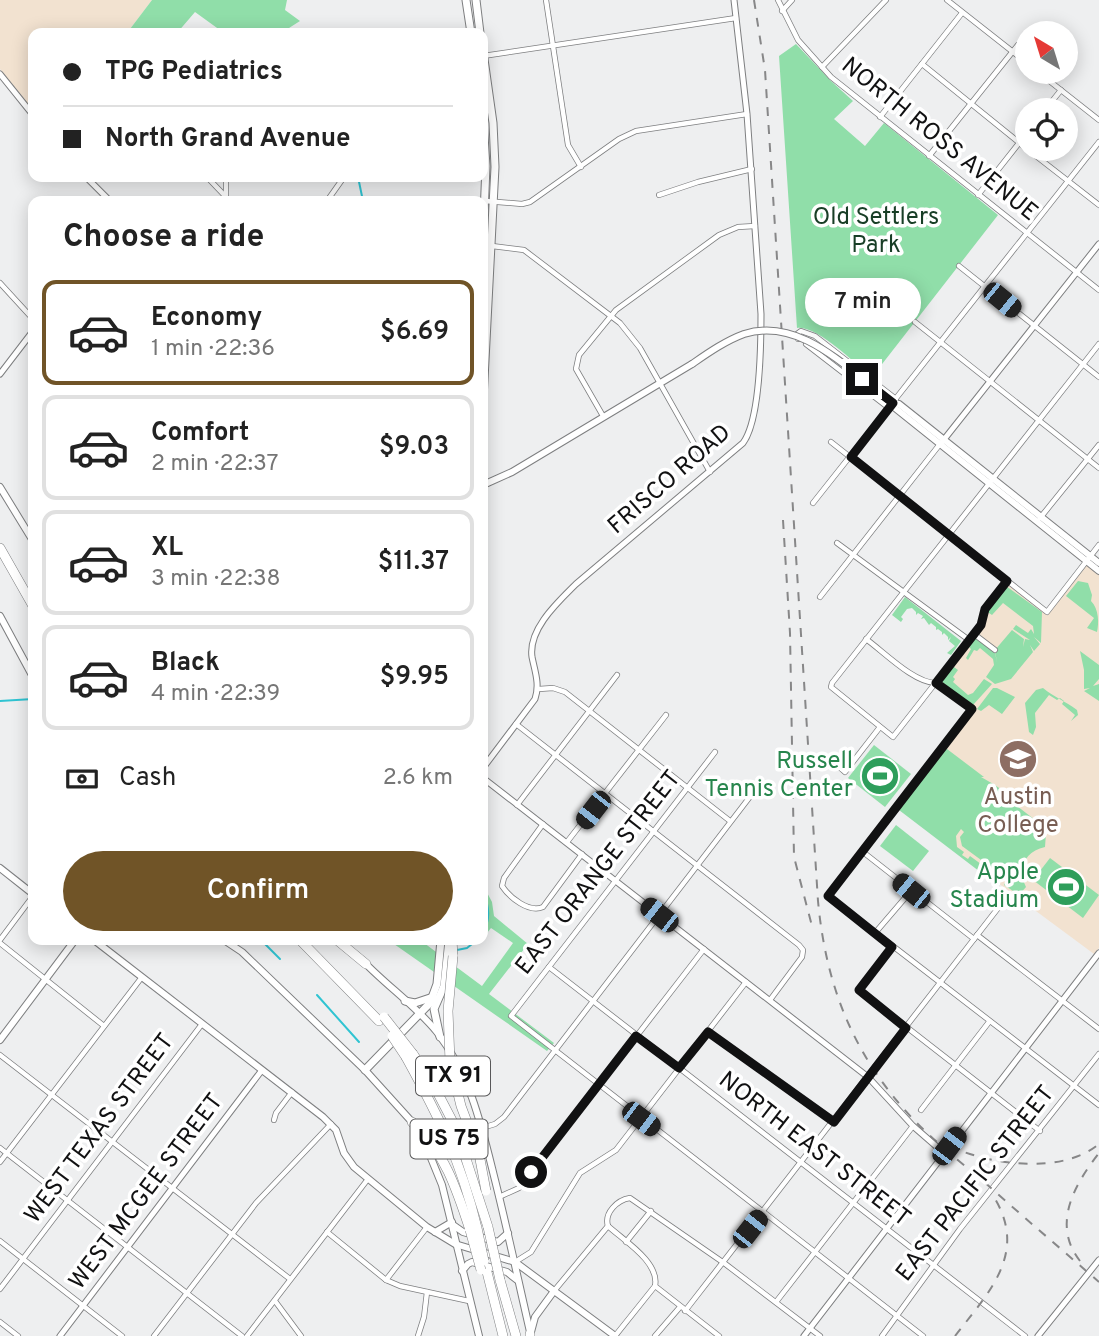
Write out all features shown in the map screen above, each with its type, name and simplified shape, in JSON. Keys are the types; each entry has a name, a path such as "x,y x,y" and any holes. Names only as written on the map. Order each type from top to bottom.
{"highway":[{"path":"0,548 28,597"},
{"path":"0,558 28,606"},
{"name":"US 75","path":"305,945 382,1019"},
{"name":"US 75","path":"312,945 382,1019 433,1084 452,1119 483,1208 516,1336"},
{"path":"345,945 366,964"},
{"name":"TX 91","path":"451,945 453,956 448,1011 450,1061 461,1106 479,1154 486,1191 483,1208"},
{"name":"US 75","path":"409,1055 456,1153 468,1190 483,1269 503,1336"},
{"name":"TX 91","path":"412,1122 441,1156 474,1229"}],"main road":[{"path":"466,0 470,28"},
{"path":"475,0 479,28"},
{"path":"488,91 494,134 495,202 488,314"},
{"path":"488,483 512,472 743,335 754,332 782,332 811,342 883,394 895,408 942,442 1088,559 1099,571"},
{"path":"0,487 28,533"},
{"path":"1088,559 1099,564"},
{"path":"0,616 28,668"},
{"path":"0,868 28,891"},
{"path":"0,1040 71,945"},
{"path":"101,945 331,1124 347,1159 427,1227 455,1244 515,1262 614,1336"},
{"path":"232,945 365,1070"},
{"name":"TX 91","path":"434,1000 441,945"},
{"name":"TX 91","path":"412,1122 365,1070 420,1015 444,986 449,945"},
{"path":"366,964 440,1037 467,1083 482,1128 530,1335"},
{"path":"405,1001 415,1003 434,1000 434,1015 440,1037"},
{"path":"412,1122 437,1171 479,1336"},
{"path":"435,1232 452,1224"},
{"path":"452,1224 463,1232 498,1242 508,1233"},
{"path":"462,1271 472,1262 507,1272 519,1281"},
{"path":"530,1335 535,1317 554,1291"}],"street":[{"path":"546,0 568,145 581,167"},
{"name":"FRISCO ROAD","path":"538,689 532,644 536,633 560,600 743,443 751,429 761,336 752,169 734,0"},
{"name":"NORTH ROSS AVENUE","path":"778,0 798,40 822,68 1099,290"},
{"path":"782,11 792,0"},
{"path":"822,68 886,0"},
{"path":"947,0 1013,52"},
{"path":"880,117 962,13"},
{"path":"488,54 736,18"},
{"path":"929,156 1015,49"},
{"path":"922,64 1015,139"},
{"path":"0,74 28,109"},
{"path":"1053,84 1099,120"},
{"path":"1055,98 1061,90"},
{"path":"488,201 530,202 619,139 636,131 747,114"},
{"path":"813,503 1099,142"},
{"path":"978,195 1015,147"},
{"path":"1043,161 1099,205"},
{"path":"659,195 752,169"},
{"path":"91,182 105,196"},
{"path":"211,182 223,196"},
{"path":"603,416 579,375 576,364 579,355 610,315 719,235 738,228 755,226"},
{"path":"820,597 1099,244"},
{"path":"492,246 524,250 610,315 635,341 709,472"},
{"path":"959,266 1099,377"},
{"path":"0,283 28,314"},
{"path":"915,322 1099,468"},
{"path":"798,331 815,336 893,403 798,339 798,331"},
{"path":"0,374 28,338"},
{"path":"1007,581 985,609 981,625 894,737 831,687 831,683 1099,344"},
{"path":"831,442 1047,612 1099,545"},
{"path":"1039,520 1099,445"},
{"path":"837,542 969,640"},
{"path":"974,634 995,650"},
{"path":"866,639 921,680 936,683 972,709 828,896 1099,1105"},
{"path":"517,805 617,675"},
{"path":"488,761 535,699 538,689 560,690 730,821"},
{"path":"567,842 666,715"},
{"path":"516,724 799,945 803,950 802,957 770,1000"},
{"path":"833,761 845,772 880,727"},
{"name":"EAST ORANGE STREET","path":"554,1051 511,1016 715,752"},
{"path":"488,782 868,1077 913,1126 944,1153"},
{"path":"482,1128 495,1124 504,1117 759,785"},
{"path":"543,824 504,878 502,886 506,892 529,909 543,907 582,854"},
{"path":"863,852 911,891 1099,1029"},
{"path":"875,933 911,891"},
{"path":"685,1311 1009,894"},
{"path":"28,902 0,942 104,1026"},
{"path":"892,947 859,990 1040,1130"},
{"path":"499,1197 519,1188 704,949"},
{"path":"804,1336 1062,1000 1097,960 1099,953"},
{"name":"NORTH EAST STREET","path":"549,967 1025,1336"},
{"path":"0,1163 142,976"},
{"path":"515,1262 531,1252 580,1173 616,1150 746,982"},
{"path":"921,1110 989,1021"},
{"name":"WEST TEXAS STREET","path":"0,1289 202,1023"},
{"path":"708,1032 834,1122"},
{"path":"554,1051 923,1336"},
{"name":"EAST PACIFIC STREET","path":"882,1336 933,1264 1099,1054"},
{"path":"0,1055 290,1279"},
{"name":"WEST MCGEE STREET","path":"60,1336 262,1070"},
{"path":"274,1120 276,1113 292,1093"},
{"path":"154,1336 256,1203 331,1124"},
{"path":"776,1302 913,1126"},
{"path":"0,1148 244,1336 275,1301 368,1179"},
{"path":"614,1336 655,1286 656,1280 651,1265 608,1226 607,1215 625,1198 630,1198 651,1211 820,1336"},
{"path":"626,1242 651,1211"},
{"path":"554,1291 608,1226"},
{"path":"386,1280 427,1227"},
{"path":"327,1232 386,1280 400,1286 469,1301"},
{"path":"0,1241 122,1336"},
{"path":"1038,1336 1099,1260"},
{"path":"655,1286 719,1336"},
{"path":"418,1336 427,1292"},
{"path":"275,1301 301,1336"},
{"path":"655,1336 680,1307"},
{"path":"0,1322 18,1336"}],"shaded area":[{"path":"0,0 152,0 131,28 28,28 28,105 0,69"},
{"name":"Austin College","path":"1087,565 1099,574 1099,948 1094,954 898,809 975,710 940,681 984,624 985,613 1007,584 1048,613"}],"green space":[{"path":"152,0 287,0 285,10 300,21 289,28 217,28 195,12 181,28 131,28"},
{"name":"Old Settlers Park","path":"796,44 853,101 834,119 865,146 884,123 998,215 872,377 825,339 797,328 779,56"},
{"path":"1078,581 1088,583 1091,601 1098,616 1097,632 1087,628 1094,618 1066,596"},
{"path":"1006,586 1042,612 1041,643 1034,637 1040,644 1034,651 1030,645 1033,652 1011,679 995,684 986,677 994,665 993,659 980,648 974,650 968,660 966,658 971,649 968,646 975,637 995,652 997,663 995,650 1012,630 1024,639 1023,647 1025,639 1030,640 1013,629 1016,625 1028,633 1031,629 1034,634 1033,626 1003,603 992,615 986,611"},
{"path":"905,597 961,641 951,655 947,653 955,646 949,641 951,637 948,640 944,633 942,635 931,623 929,625 924,618 921,619 923,616 918,613 916,615 912,608 907,609 901,622 892,615"},
{"path":"1080,651 1099,665 1099,679 1093,686 1099,684 1099,701 1084,691 1090,688 1084,689"},
{"path":"954,667 958,670 953,682 968,695 973,693 984,679 992,684 973,705 942,682"},
{"path":"993,688 1015,697 1002,714 989,705 981,711 977,709"},
{"path":"1043,688 1059,699 1049,695 1035,713 1036,727 1033,735 1029,732 1025,703 1036,690"},
{"path":"1064,701 1077,710 1078,715 1071,721 1075,715 1062,704"},
{"name":"Russell Tennis Center","path":"874,745 911,774 885,807 848,778"},
{"path":"947,749 1018,802 1017,806 1039,823 1039,837 1046,828 1048,830 1045,847 1032,852 1025,861 1022,873 1026,887 1019,895 1004,885 1007,879 962,846 960,837 964,832 961,829 956,836 957,847 964,852 962,855 968,859 970,856 1000,878 997,882 992,881 899,810"},
{"path":"896,825 929,851 913,871 880,846"},
{"name":"Apple Stadium","path":"1050,858 1099,895 1083,918 1033,880"},
{"path":"488,894 494,916 528,944 489,994 554,1043 547,1051 395,945 427,945 482,986 513,943 491,928 488,932"}],"waterway":[{"path":"359,182 362,196"},
{"path":"0,701 28,699"},
{"path":"266,945 280,959"},
{"path":"457,950 471,945"},
{"path":"317,995 359,1042"}],"railway":[{"path":"754,0 765,70 818,901 828,963 846,1019 859,1046 893,1096 939,1144 1099,1282"},
{"path":"783,520 790,633 794,857 813,930"},
{"path":"949,1146 985,1158 1026,1164 1066,1160 1084,1154 1099,1144"},
{"path":"1080,1261 1067,1233 1067,1219 1075,1191 1099,1153"},
{"path":"955,1336 992,1287 1006,1253 1007,1234 1003,1215 992,1194"}],"place":[{"name":"Austin College","path":"1018,759"},
{"name":"Russell Tennis Center","path":"880,776"},
{"name":"Apple Stadium","path":"1066,887"}],"route":[{"path":"531,1172 636,1036 679,1068 708,1032 834,1122 906,1028 859,990 892,947 828,896 972,709 936,683 981,625 982,614 1007,581 851,457 893,403 862,379"}]}
